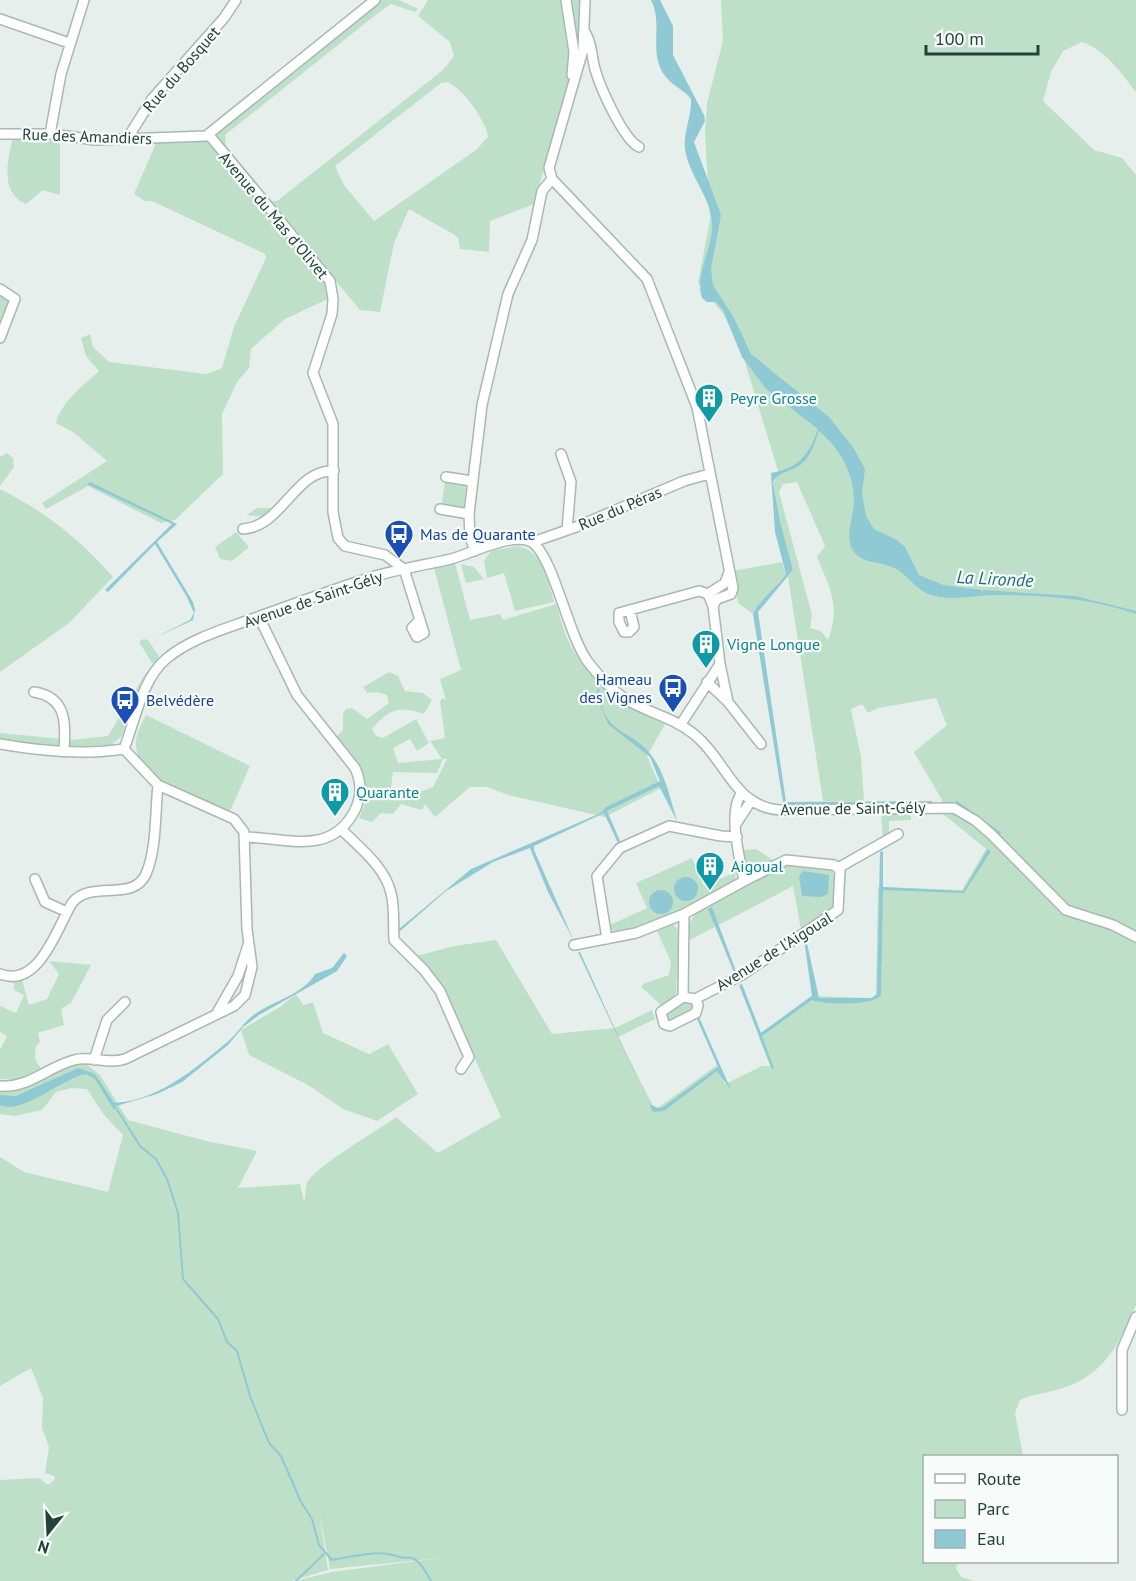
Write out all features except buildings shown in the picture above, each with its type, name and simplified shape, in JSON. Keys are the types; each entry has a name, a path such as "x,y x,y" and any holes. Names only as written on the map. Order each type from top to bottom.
{"street":[{"path":"50,134 69,43 84,0"},
{"name":"Rue du Bosquet","path":"128,139 152,99 224,18 236,0"},
{"path":"209,135 362,5 375,0"},
{"path":"566,0 574,52 571,90"},
{"path":"585,0 583,50 549,168 552,179 647,279 694,397 729,572 731,594 717,599 713,606"},
{"path":"0,19 69,43"},
{"path":"585,32 592,45 595,68 607,97 629,138 639,147"},
{"name":"Rue des Amandiers","path":"0,134 50,134 95,140 189,138 209,135"},
{"name":"Avenue du Mas d'Olivet","path":"209,135 330,281 333,298 332,314 313,373 333,424 333,512 341,542 356,550 385,555 404,569"},
{"path":"475,550 470,537 469,514 479,420 508,294 532,240 542,191 552,179"},
{"path":"0,289 15,298 0,338"},
{"path":"561,454 571,482 567,530"},
{"path":"243,529 260,525 271,518 317,472 334,471"},
{"name":"Rue du Péras","path":"533,542 684,481 709,474"},
{"path":"446,477 472,481"},
{"path":"440,509 469,514"},
{"name":"Avenue de Saint-Gély","path":"124,748 148,686 159,666 183,647 372,577 517,539 533,542 543,557 569,624 588,662 624,698 681,724 699,738 742,794 751,801 763,807 780,810 954,808 976,820 1066,910 1113,925 1136,937"},
{"path":"404,569 420,620"},
{"path":"630,610 699,591 708,594 729,586"},
{"path":"708,594 713,606 720,664 728,702"},
{"path":"244,837 318,841 334,836 342,830 358,803 361,792 359,777 350,760 297,695 259,617"},
{"path":"681,724 720,664"},
{"path":"707,682 728,702 760,744"},
{"path":"34,692 48,697 63,711 66,724 64,750"},
{"path":"0,744 64,750 108,751 124,748 158,785 239,823 244,837 252,967 245,995 237,1004 125,1059 113,1062 77,1059 25,1083 0,1086"},
{"path":"0,974 10,976 22,974 38,964 75,899 84,893 136,886 146,874 158,785"},
{"path":"742,794 737,801 736,824 744,881"},
{"path":"736,824 751,801"},
{"path":"607,939 597,876 620,848 669,825 737,837"},
{"path":"342,830 378,868 390,889 394,940 440,990 469,1057 461,1069"},
{"path":"574,945 636,933 684,914 786,860 826,863 838,868 898,834"},
{"name":"Avenue de l'Aigoual","path":"695,999 742,975 838,911 838,868"},
{"path":"35,879 45,902 67,912"},
{"path":"683,997 684,914"},
{"path":"214,1015 228,998 238,976 249,940"},
{"path":"683,997 695,999 698,1005 696,1013 670,1026 665,1025 661,1019 661,1012 683,997"},
{"path":"94,1060 107,1020 125,1002"},
{"path":"1122,1410 1122,1350 1136,1317"}],"green space":[{"path":"379,0 399,0 418,9 415,12 391,4 225,135 226,146 272,201 277,201 443,70 454,56 450,42 418,16 428,0 583,0 584,57 569,82 534,204 490,221 489,252 460,249 458,238 455,235 409,209 394,243 380,312 360,310 215,137 215,133 305,63","holes":["446,82 472,105 483,122 488,137 476,150 374,221 344,185 335,166 441,83"]},
{"path":"721,0 1136,0 1136,92 1106,57 1082,42 1063,51 1051,72 1043,101 1094,150 1122,158 1136,175 1136,1305 1129,1321 1106,1360 1083,1379 1069,1386 1020,1400 1015,1413 1023,1455 923,1455 923,1563 958,1563 956,1568 961,1577 974,1581 295,1581 332,1572 440,1558 330,1569 319,1511 328,1570 291,1581 0,1581 0,1480 39,1478 48,1485 55,1479 54,1476 45,1473 49,1447 42,1428 43,1398 31,1368 0,1386 0,1157 24,1172 108,1192 123,1135 104,1115 87,1089 71,1088 56,1092 42,1110 15,1116 0,1114 0,1090 10,1092 83,1061 100,1075 128,1120 206,1141 257,1151 238,1188 300,1184 304,1202 307,1183 312,1176 396,1117 438,1153 501,1117 471,1050 416,956 454,946 496,940 552,1034 615,1028 652,1010 655,1019 618,1037 655,1110 717,1065 725,1084 762,1066 770,1066 758,1035 811,996 872,998 876,994 878,887 962,890 986,849 942,813 942,800 914,752 947,725 936,698 878,708 868,713 862,704 851,709 861,757 864,801 823,801 788,577 793,570 780,521 774,486 779,474 744,359 724,315 698,283 710,220 705,133 707,103 723,41","holes":["797,482 825,546 817,557 830,588 834,607 828,640 821,631 810,628 812,615 779,492 783,484"]},
{"path":"13,137 60,140 60,195 43,190 26,204 12,192 8,166"},
{"path":"208,140 328,283 325,291 328,299 285,319 251,349 249,368 237,382 222,414 223,474 175,520 161,523 88,486 46,509 42,503 107,461 73,432 56,423 68,401 99,371 86,356 81,338 90,334 93,347 109,362 206,374 222,368 234,327 266,258 265,254 134,194 156,143"},
{"path":"0,296 9,303 0,323"},
{"path":"7,453 13,458 14,467 0,486 0,457"},
{"path":"445,481 466,484 464,509 442,503"},
{"path":"0,489 61,527 113,577 69,623 0,672"},
{"path":"257,508 276,508 265,517 247,515"},
{"path":"236,532 249,547 232,561 220,559 215,547"},
{"path":"518,546 534,554 544,568 554,602 515,611 504,573 487,578 484,561 491,551"},
{"path":"782,562 786,574 753,614 738,603 733,571"},
{"path":"455,563 470,620 500,614 503,620 556,604 568,640 586,667 609,690 665,724 647,756 661,788 605,817 508,795 487,787 470,787 435,817 425,804 422,810 401,804 393,814 381,813 372,822 359,818 366,802 366,794 372,791 365,788 360,768 336,737 343,730 343,714 346,709 352,708 367,719 389,703 387,695 377,692 367,693 363,687 389,672 398,676 405,691 423,693 432,700 424,714 408,710 395,711 389,713 372,729 376,736 383,738 416,719 429,743 417,751 410,739 393,748 398,763 442,759 430,741 445,738 440,702 442,698 446,700 440,679 461,670 434,568","holes":["443,759 447,759 433,787 407,797 390,795 393,772 437,773"]},
{"path":"461,564 474,567 484,579 466,583"},
{"path":"143,639 148,640 159,656 157,663 152,663 139,642"},
{"path":"147,671 150,674 121,737 111,745 51,747 0,742 0,733 72,740 108,736"},
{"path":"146,715 250,766 230,811 173,788 148,770 139,759 136,746 137,734"},
{"path":"911,812 911,820 889,821 889,833 883,838 881,813"},
{"path":"756,849 773,860 750,870 745,865 743,850"},
{"path":"692,858 704,886 736,872 735,879 712,895 675,914 637,928 612,930 610,925 647,908 636,883"},
{"path":"786,864 831,869 835,877 833,908 801,930 793,886 688,941 689,924 696,913"},
{"path":"673,924 679,931 676,993 670,1001 661,1005 641,987 643,984 669,975 671,962 657,931"},
{"path":"49,961 91,965 71,1003 61,1009 64,1025 38,1033 40,1042 36,1046 35,1058 41,1069 17,1079 0,1079 0,1050 7,1036 0,1032 0,1006 16,1013 24,995 14,990 14,982 22,980 29,1005 47,999 59,974"},
{"path":"296,994 303,1005 313,1002 323,1033 369,1054 388,1044 418,1094 377,1121 343,1109 308,1085 249,1055 241,1030 280,1007"},
{"path":"688,1002 693,1005 693,1011 667,1022 664,1017 667,1011"}],"water":[{"path":"651,0 660,0 673,26 673,55 704,115 705,121 694,142 721,215 711,269 713,285 734,318 751,354 829,417 853,447 865,469 862,493 866,516 874,529 897,540 905,547 919,575 943,585 981,590 981,595 983,590 1075,596 1136,611 1136,614 1102,604 1049,597 996,595 945,598 928,594 918,588 897,569 862,559 854,552 850,541 854,493 849,473 840,454 819,431 806,460 781,474 773,482 780,521 793,570 758,612 786,802 932,801 932,803 787,805 783,802 753,614 786,574 775,532 771,473 789,468 802,459 811,446 818,429 766,389 742,357 723,310 716,302 707,302 702,298 700,282 711,239 712,220 706,199 687,160 685,149 691,99 666,77 660,68 656,49 655,10"},
{"path":"90,482 177,524 157,542 193,602 195,610 193,620 154,638 190,620 194,613 155,544 108,592 105,590 172,524 87,484"},
{"path":"599,686 605,715 619,730 646,749 654,759 668,789 677,821 659,786 607,811 620,841 618,843 604,813 534,846 574,941 548,892 530,848 493,862 446,891 399,932 399,929 471,869 601,813 606,807 660,781 650,757 608,724 596,694"},
{"path":"988,849 991,851 964,893 883,890 881,995 876,999 859,1003 837,1004 812,1000 762,1036 774,1068 772,1069 739,985 742,984 761,1033 812,996 804,940 806,939 819,998 872,998 877,994 880,852 883,851 883,887 963,891"},
{"path":"803,871 829,875 828,894 821,897 802,896 799,876"},
{"path":"686,877 691,878 697,884 697,894 691,900 686,901 681,900 675,894 674,889 675,884 681,878"},
{"path":"661,890 669,894 673,902 669,910 661,914 653,910 649,902 653,894"},
{"path":"712,907 737,974 735,975 708,909"},
{"path":"578,952 580,952 641,1087"},
{"path":"344,953 347,956 337,971 259,1015 243,1027 228,1045 182,1082 157,1094 116,1106 114,1110 95,1079 86,1074 19,1105 9,1107 0,1105 0,1095 16,1096 78,1068 95,1074 114,1103 130,1101 160,1090 188,1073 230,1040 247,1021 262,1009 304,987 315,974 332,968"},
{"path":"699,1017 731,1090 717,1071 664,1111 653,1112 649,1104 658,1108 663,1107 718,1067 697,1019"}],"waterway":[{"path":"957,802 1000,833"},
{"path":"116,1108 140,1146 156,1159 167,1179 178,1213 183,1279 218,1319 227,1342 237,1351 250,1396 269,1443 281,1456 301,1502 312,1519 319,1545 332,1560 375,1553 412,1558 421,1565 431,1581"},
{"path":"296,1581 324,1554"}],"place":[{"name":"Peyre Grosse","path":"709,424"},
{"name":"Mas de Quarante","path":"399,560"},
{"name":"Vigne Longue","path":"706,670"},
{"name":"Hameau des Vignes","path":"673,714"},
{"name":"Belvédère","path":"125,726"},
{"name":"Quarante","path":"335,818"},
{"name":"Aigoual","path":"710,892"}],"water label":[{"name":"La Lironde","path":"995,579"}]}
